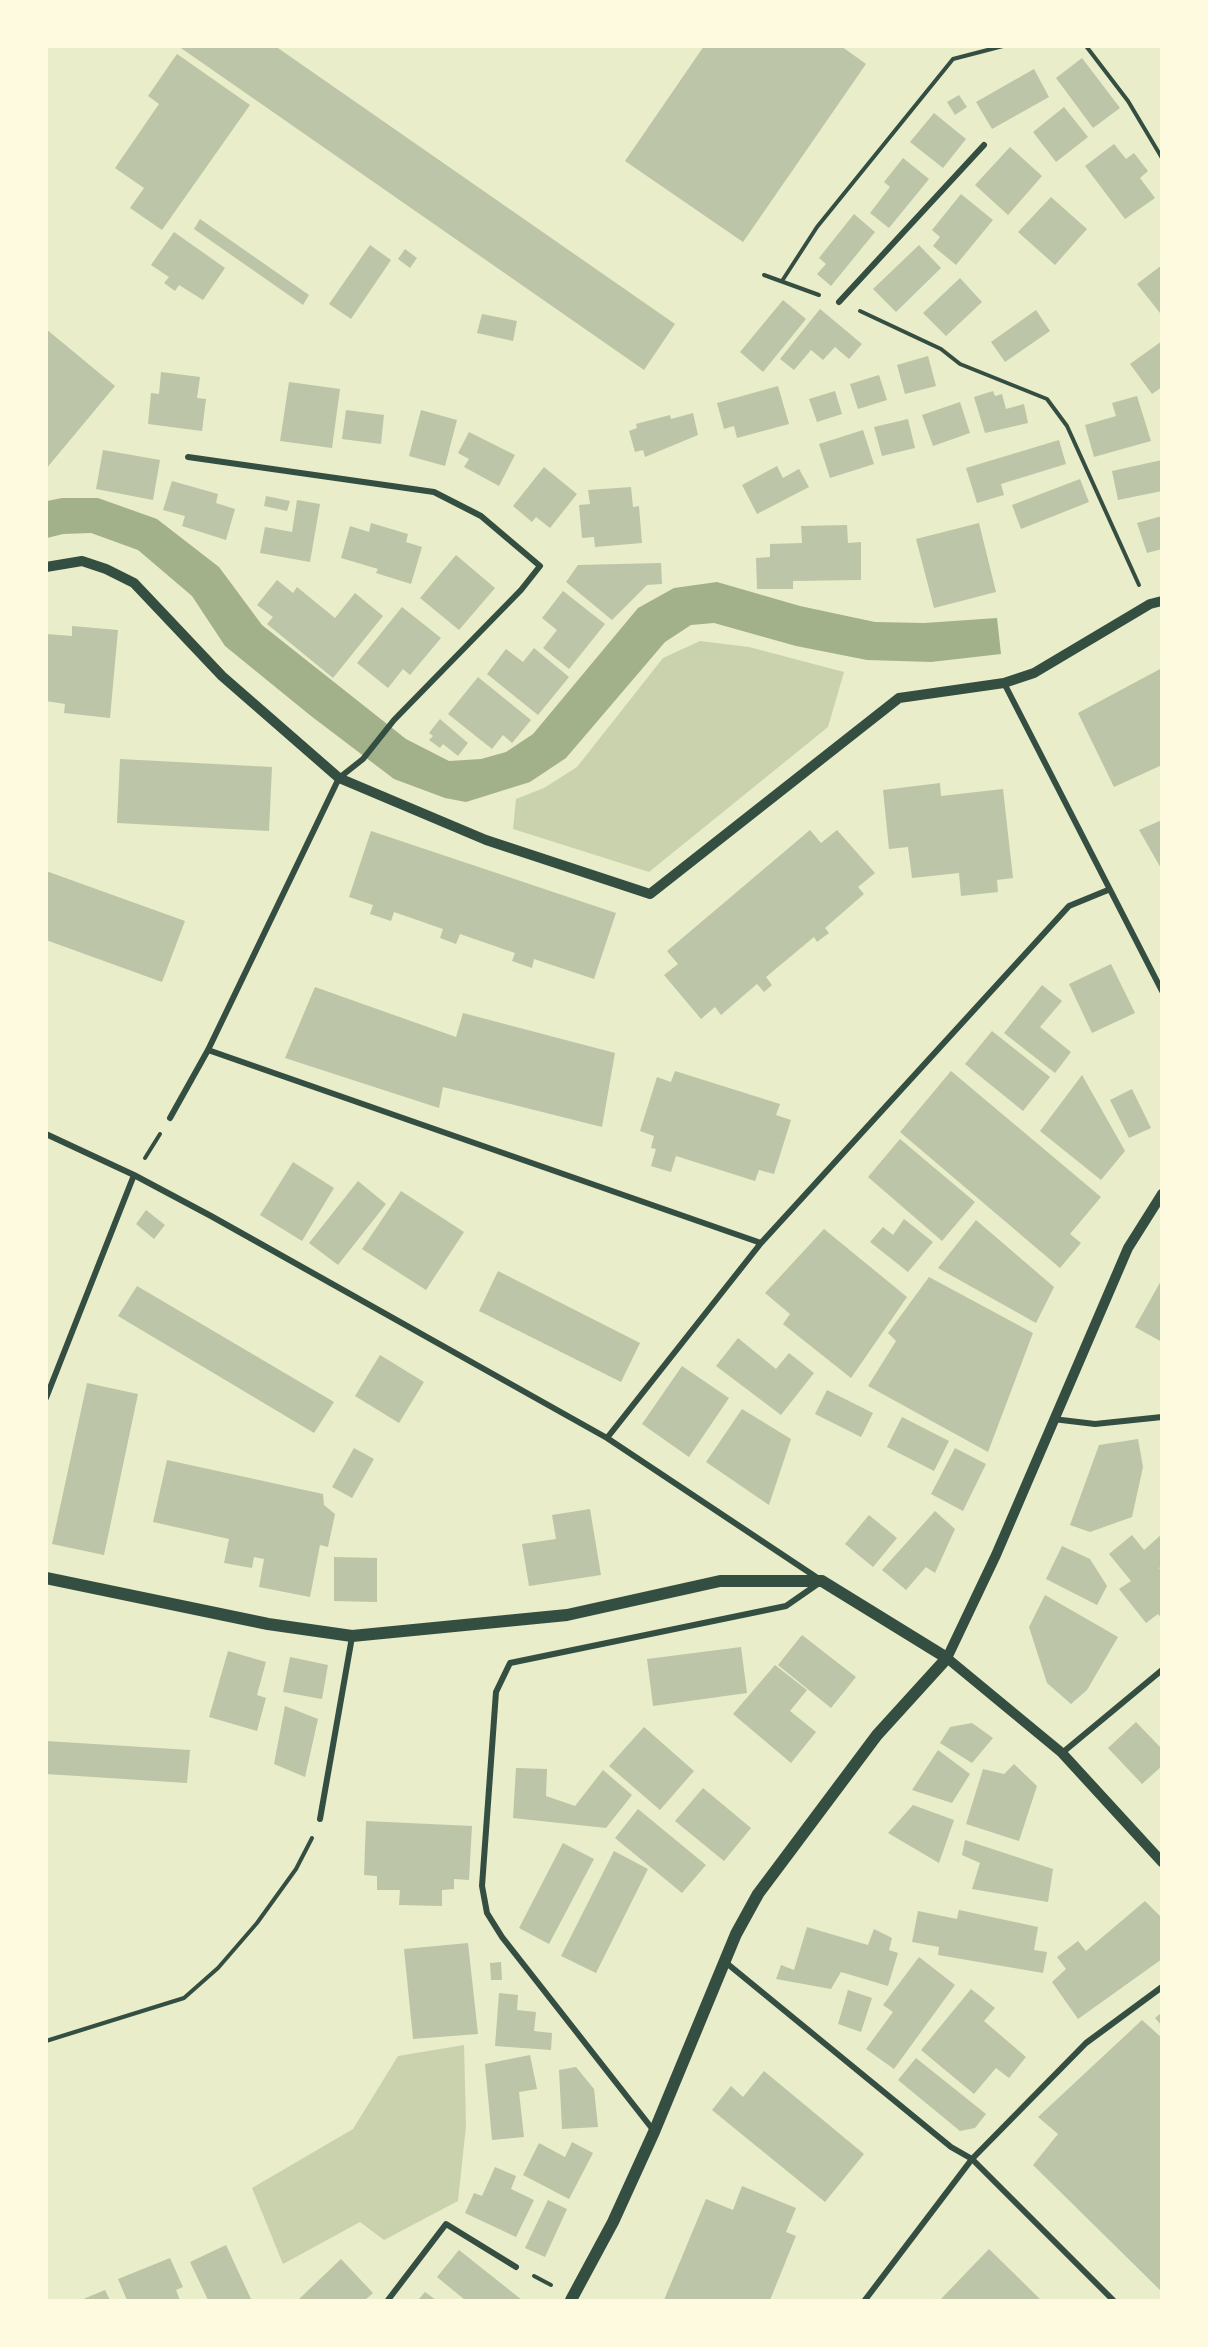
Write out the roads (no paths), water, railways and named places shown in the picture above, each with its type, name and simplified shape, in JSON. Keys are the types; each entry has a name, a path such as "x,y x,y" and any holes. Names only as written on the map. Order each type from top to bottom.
{"main road":[{"path":"46,1578 268,1624 352,1636 567,1615 720,1581 822,1581 947,1658 877,1735 765,1885 736,1934 654,2132 613,2222 572,2299"}],"street":[{"path":"839,302 984,145"},
{"path":"170,1118 208,1050 339,778 363,759 394,720 521,590 540,566 481,516 434,492 188,457"},
{"path":"46,567 82,561 106,568 134,583 222,676 339,778 486,840 650,894 899,698 1004,683 1034,673 1150,604 1161,601"},
{"path":"1004,683 1161,991"},
{"path":"606,1438 761,1243 1069,906 1108,890"},
{"path":"208,1050 761,1243"},
{"path":"46,1134 134,1175 606,1438 822,1581 786,1605 510,1663 496,1692 482,1886 487,1913 502,1937 654,2132"},
{"path":"46,1398 134,1175"},
{"path":"1161,1194 1128,1248 996,1555 947,1658 1062,1753 1161,1862"},
{"path":"1053,1419 1095,1424 1161,1417"},
{"path":"320,1819 352,1636"},
{"path":"1062,1753 1161,1670"},
{"path":"724,1960 951,2147 972,2159 1113,2301"},
{"path":"865,2301 972,2159 1086,2043 1161,1987"},
{"path":"388,2301 446,2224 516,2267"}]}
